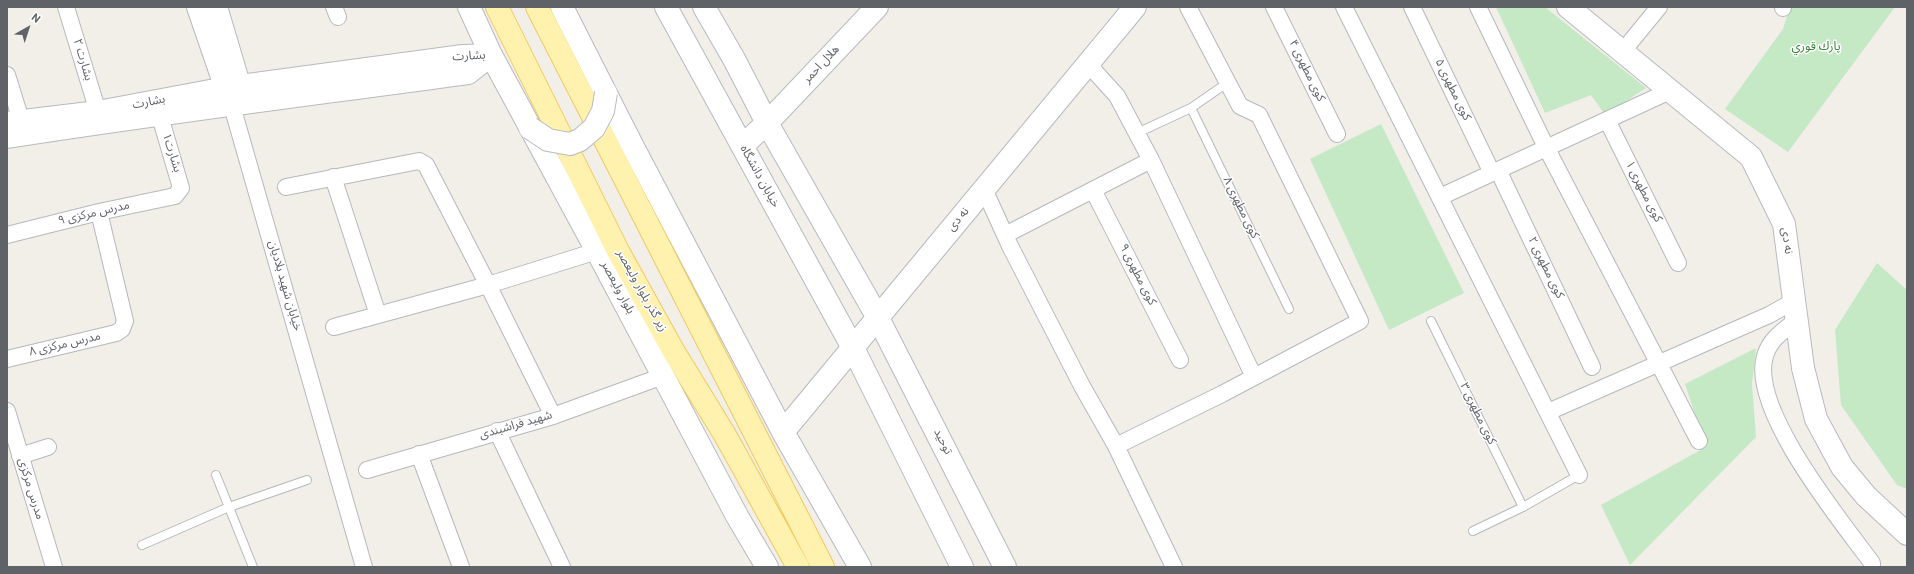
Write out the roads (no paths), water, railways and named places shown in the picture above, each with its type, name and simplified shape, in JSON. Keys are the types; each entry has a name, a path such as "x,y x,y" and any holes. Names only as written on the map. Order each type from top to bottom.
{"main road":[{"name":"زیر گذر بلوار ولیعصر","path":"497,7 618,251 674,352 725,435 798,567"},
{"path":"537,7 823,567"}],"street":[{"name":"بشارت ۲","path":"66,7 98,112"},
{"name":"خیابان شهید بلادیان","path":"198,7 236,96"},
{"name":"خیابان شهید بلادیان","path":"216,7 236,96 364,567"},
{"name":"بلوار ولیعصر","path":"469,7 491,55 597,251 737,516 767,567"},
{"name":"خیابان دانشگاه","path":"666,7 853,348"},
{"path":"704,7 734,59 767,124 878,318"},
{"name":"هلال احمر","path":"742,146 767,124 877,7"},
{"name":"نه دی","path":"783,432 1135,7"},
{"path":"1116,446 1254,377 1360,321 1259,115 1240,106 1188,7"},
{"name":"کوی مطهری ۴","path":"1274,7 1337,134"},
{"path":"1344,7 1579,475"},
{"name":"کوی مطهری ۵","path":"1412,7 1495,171"},
{"path":"1478,7 1546,148 1659,363 1698,441"},
{"name":"نه دی","path":"1568,7 1672,90 1751,157 1784,224 1802,368 1816,419 1842,467 1866,496 1907,534"},
{"path":"1623,52 1659,7"},
{"path":"564,8 606,93 783,432 860,567"},
{"name":"بشارت","path":"14,122 236,96 468,73 491,55"},
{"path":"1088,64 1117,96 1137,133 1254,377"},
{"path":"7,75 14,122"},
{"path":"1440,197 1672,90"},
{"path":"530,128 548,140 570,144 580,140 594,128 603,112 606,93"},
{"name":"بشارت","path":"7,137 159,113 236,96"},
{"name":"بشارت۱","path":"159,113 182,188 179,192"},
{"name":"کوی مطهری ۱","path":"1607,120 1678,263"},
{"path":"1006,235 1151,160"},
{"path":"286,187 333,176 419,161 426,165 553,416"},
{"name":"کوی مطهری ۲","path":"1495,171 1592,367"},
{"path":"333,176 378,315"},
{"path":"984,189 1082,386 1116,446 1174,567"},
{"name":"کوی مطهری ۹","path":"1093,190 1180,360"},
{"name":"مدرس مرکزی ۹","path":"7,235 99,212 175,196 179,192"},
{"name":"مدرس مرکزی ۸","path":"7,359 116,333 122,329 125,321 99,212"},
{"path":"334,327 488,285 597,251"},
{"path":"1548,412 1769,315 1795,311"},
{"path":"1795,311 1774,338 1765,357 1764,381 1778,424 1801,464 1872,563 1872,567"},
{"name":"توحید","path":"878,318 1005,567"},
{"path":"853,348 962,567"},
{"name":"شهید فراشبندی","path":"366,470 553,416 663,376"},
{"name":"مدرس مرکزی","path":"7,411 9,428 20,456 54,567"},
{"path":"497,431 562,567"},
{"path":"20,456 48,447"},
{"path":"419,454 461,567"}],"lane":[{"path":"1137,133 1191,108 1227,83"},
{"name":"کوی مطهری ۸","path":"1191,108 1289,309"},
{"name":"کوی مطهری ۳","path":"1431,321 1523,507"},
{"path":"216,475 253,567"},
{"path":"1473,531 1523,507 1579,475"},
{"path":"142,544 229,507 307,480"}],"park label":[{"name":"پارك قوري","path":"1816,48"}]}
